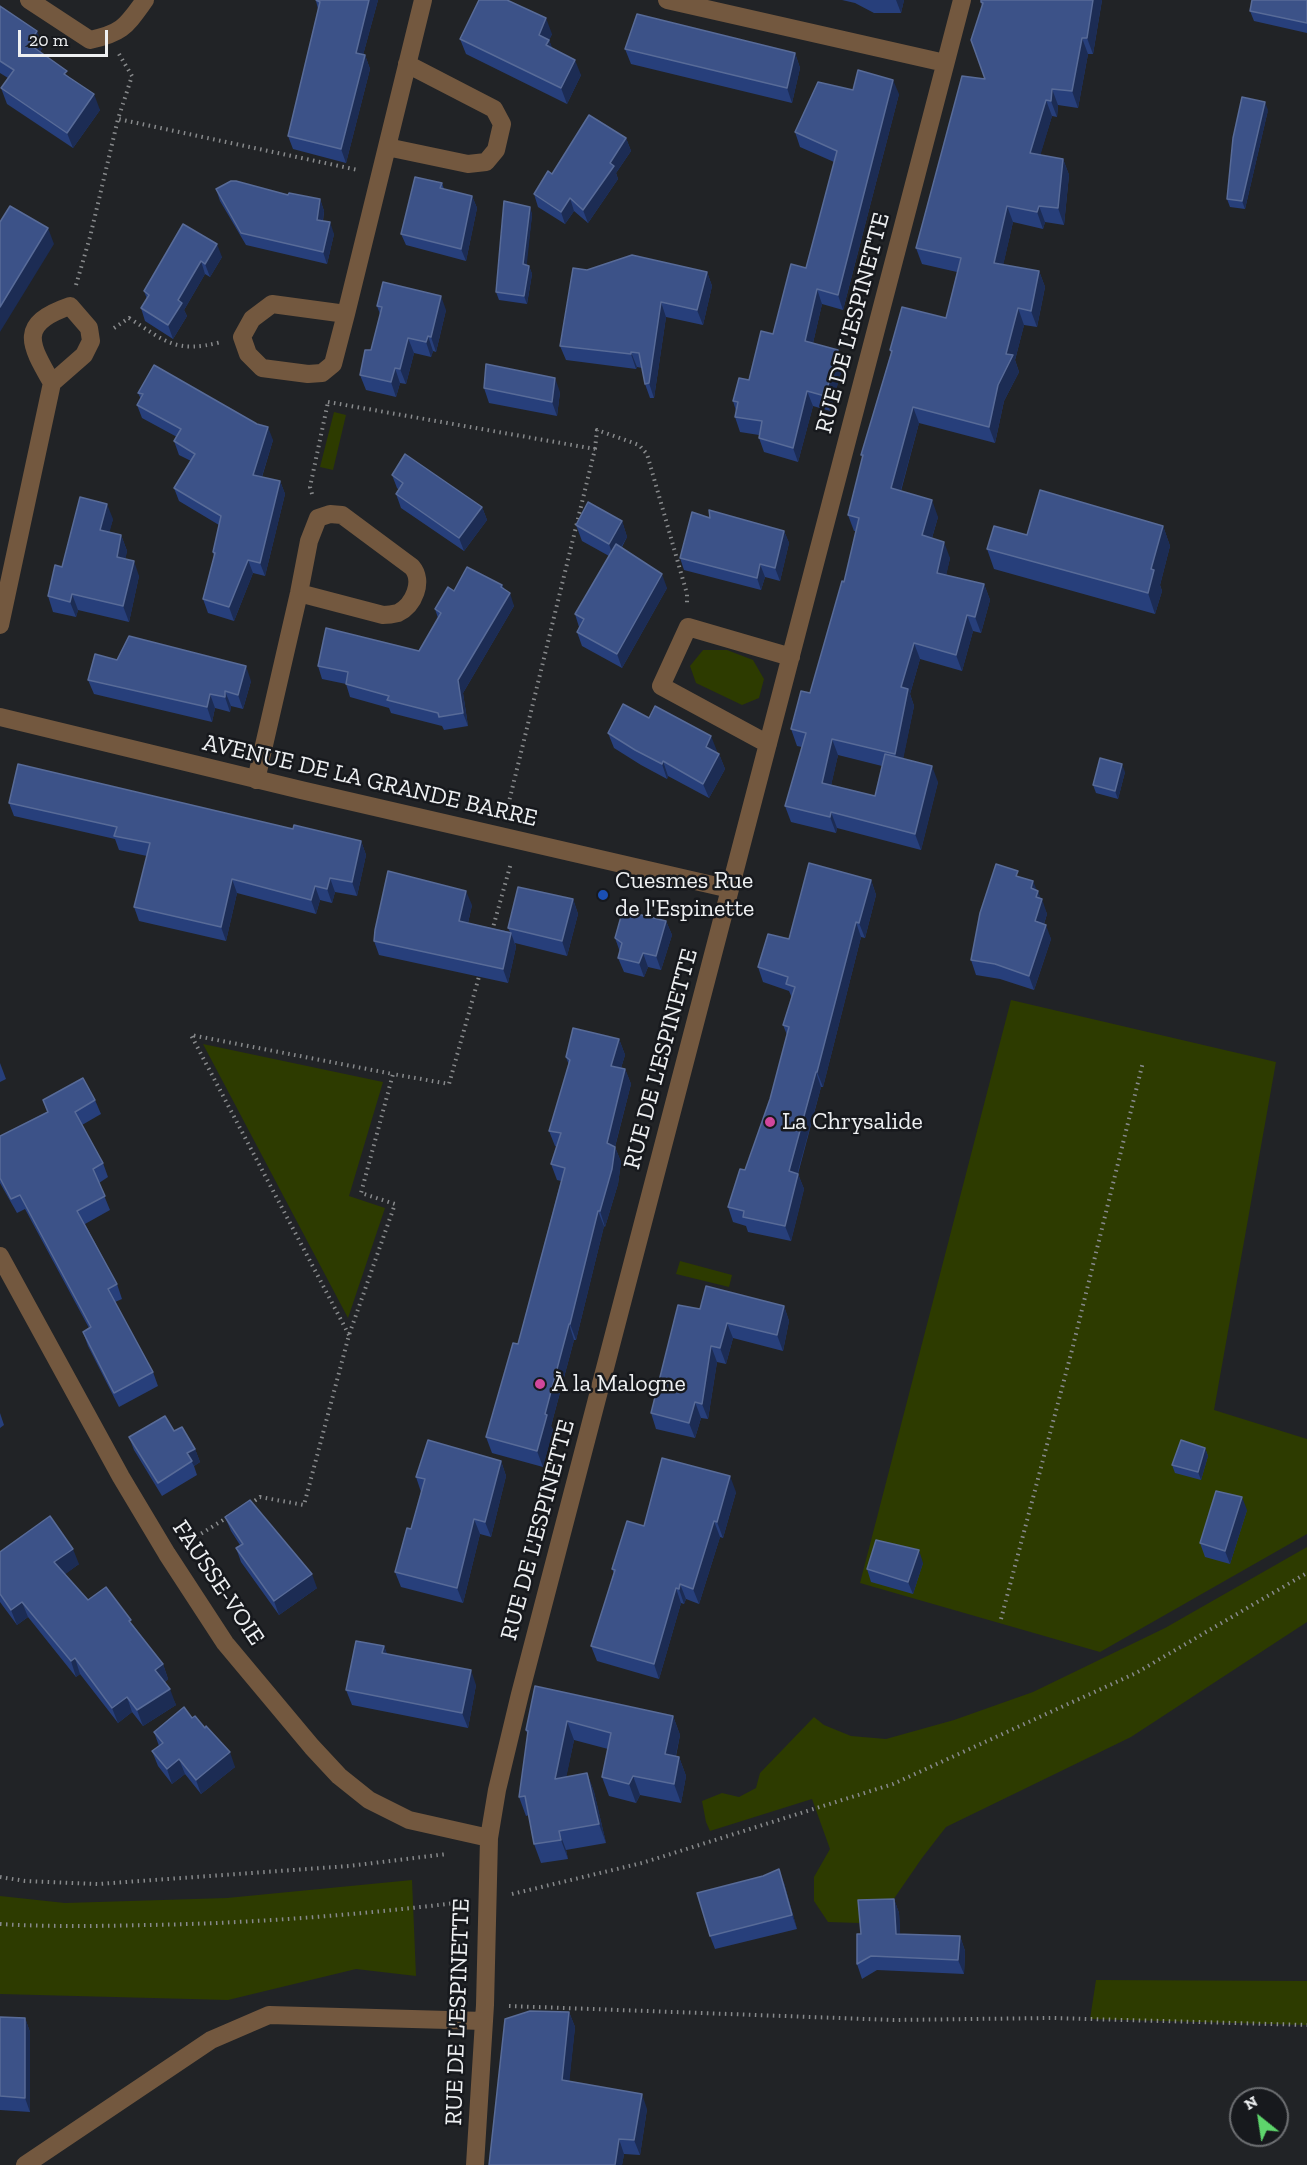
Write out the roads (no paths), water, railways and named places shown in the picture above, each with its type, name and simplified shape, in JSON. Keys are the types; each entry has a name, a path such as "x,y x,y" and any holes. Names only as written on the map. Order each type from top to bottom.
{"street":[{"path":"29,0 90,40 109,36 125,27 145,0"},
{"path":"346,314 272,304 252,319 242,337 248,354 262,368 308,374 322,373 333,364 346,314 423,0"},
{"path":"667,0 945,63"},
{"name":"RUE DE L'ESPINETTE","path":"475,2165 484,2013 489,1838 497,1790 523,1682 962,0"},
{"path":"387,147 468,164 486,162 496,150 502,124 494,109 407,64"},
{"path":"0,625 52,383 84,355 91,341 89,328 70,306 51,313 40,321 33,332 33,347 52,383"},
{"path":"256,780 309,541 318,518 330,514 342,515 412,567 417,574 418,586 408,605 398,613 383,615 299,593"},
{"path":"768,744 661,686 687,627 791,657"},
{"name":"AVENUE DE LA GRANDE BARRE","path":"0,717 256,780 730,889"},
{"name":"FAUSSE-VOIE","path":"0,1256 121,1477 167,1554 225,1642 339,1776 369,1800 409,1820 489,1838"},
{"path":"24,2165 211,2040 269,2015 484,2013"}],"place":[{"name":"Cuesmes Rue de l'Espinette","path":"603,895"},
{"name":"La Chrysalide","path":"770,1122"},
{"name":"À la Malogne","path":"540,1384"}]}
